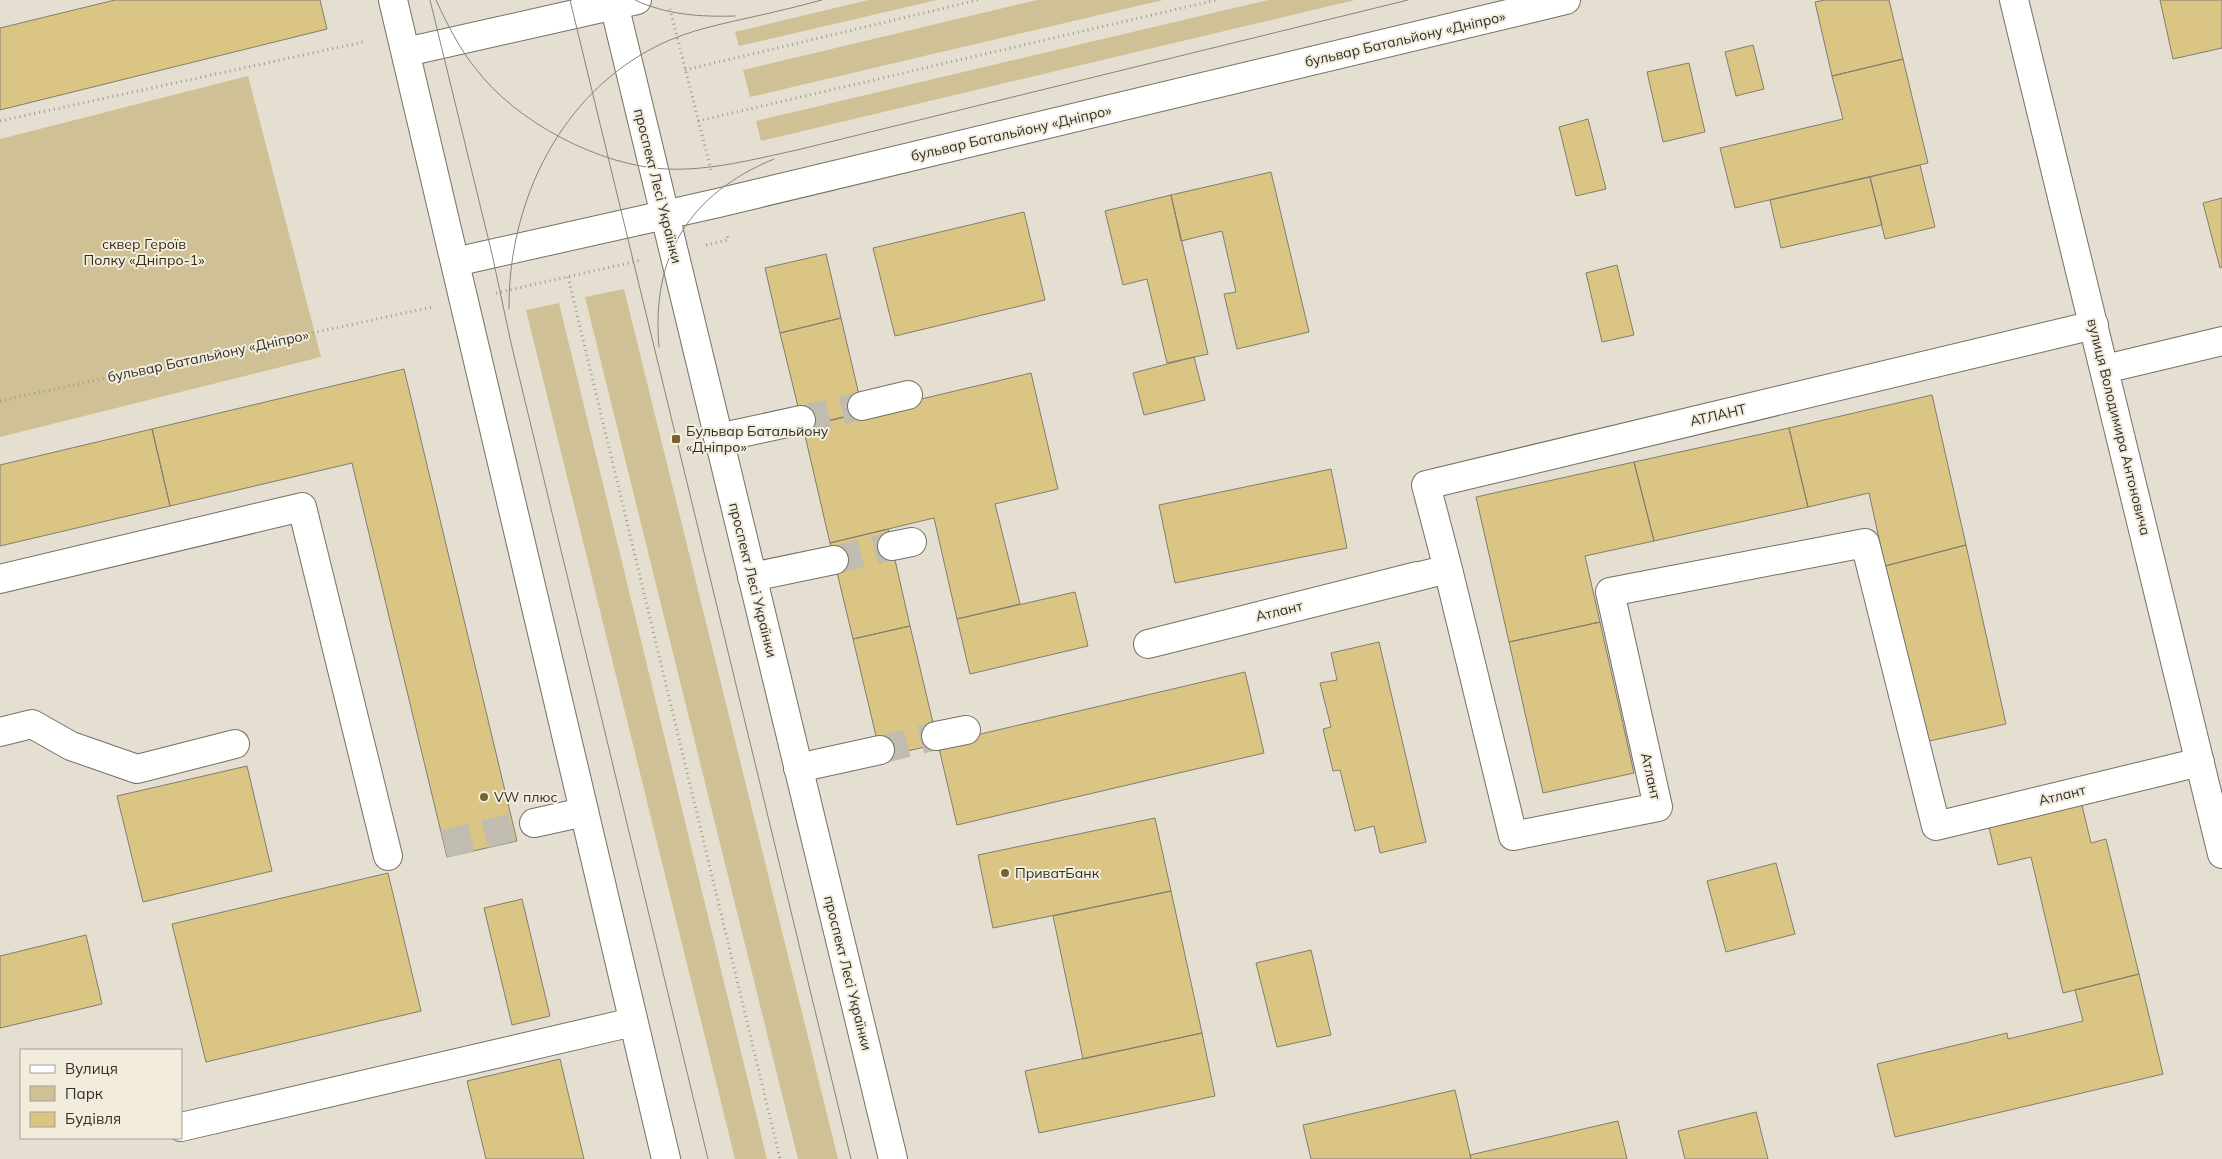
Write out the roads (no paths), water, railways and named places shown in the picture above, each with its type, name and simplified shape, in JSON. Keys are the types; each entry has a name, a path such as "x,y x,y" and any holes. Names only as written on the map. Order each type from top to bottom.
{"street":[{"path":"393,0 666,1159"},
{"name":"бульвар Батальйону «Дніпро»","path":"455,262 718,203 1566,0"},
{"name":"вулиця Володимира Антоновича","path":"2014,0 2222,854"},
{"path":"406,52 622,2"},
{"name":"проспект Лесі Українки","path":"622,2 674,252 893,1159"},
{"name":"АТЛАНТ","path":"1448,568 1426,485 2094,325"},
{"path":"2105,369 2222,341"},
{"path":"862,406 908,395"},
{"path":"718,438 801,420"},
{"path":"0,579 302,508 388,856"},
{"name":"Атлант","path":"1417,576 1148,644 1448,568 1513,836 1658,807 1610,592 1865,543 1936,826 2200,762"},
{"path":"752,577 834,560"},
{"path":"0,732 32,724 70,746 138,769 235,744"},
{"path":"936,736 966,730"},
{"path":"798,768 880,750"},
{"path":"534,822 584,812"},
{"path":"182,1127 633,1022"}],"tunnel":[{"path":"801,420 862,406"},
{"path":"834,560 892,546"},
{"path":"880,750 936,736"},
{"path":"444,844 514,827"}],"tram line":[{"path":"430,0 708,1159"},
{"path":"436,0 464,53 493,88 513,107 561,138 587,150 614,160 666,169 732,164 797,150 1408,0"},
{"path":"570,0 851,1159"},
{"path":"635,0 659,9 684,14 735,16"},
{"path":"509,309 511,269 518,229 530,190 547,154 569,120 595,90 626,65 672,39 706,28 822,0"},
{"path":"659,347 658,314 662,284 669,257 682,232 698,210 719,190 744,173 774,159"}],"place":[{"name":"Бульвар Батальйону «Дніпро»","path":"676,439"},
{"name":"VW плюс","path":"484,797"},
{"name":"ПриватБанк","path":"1005,873"}],"park label":[{"name":"сквер Героїв Полку «Дніпро-1»","path":"144,252"}]}
